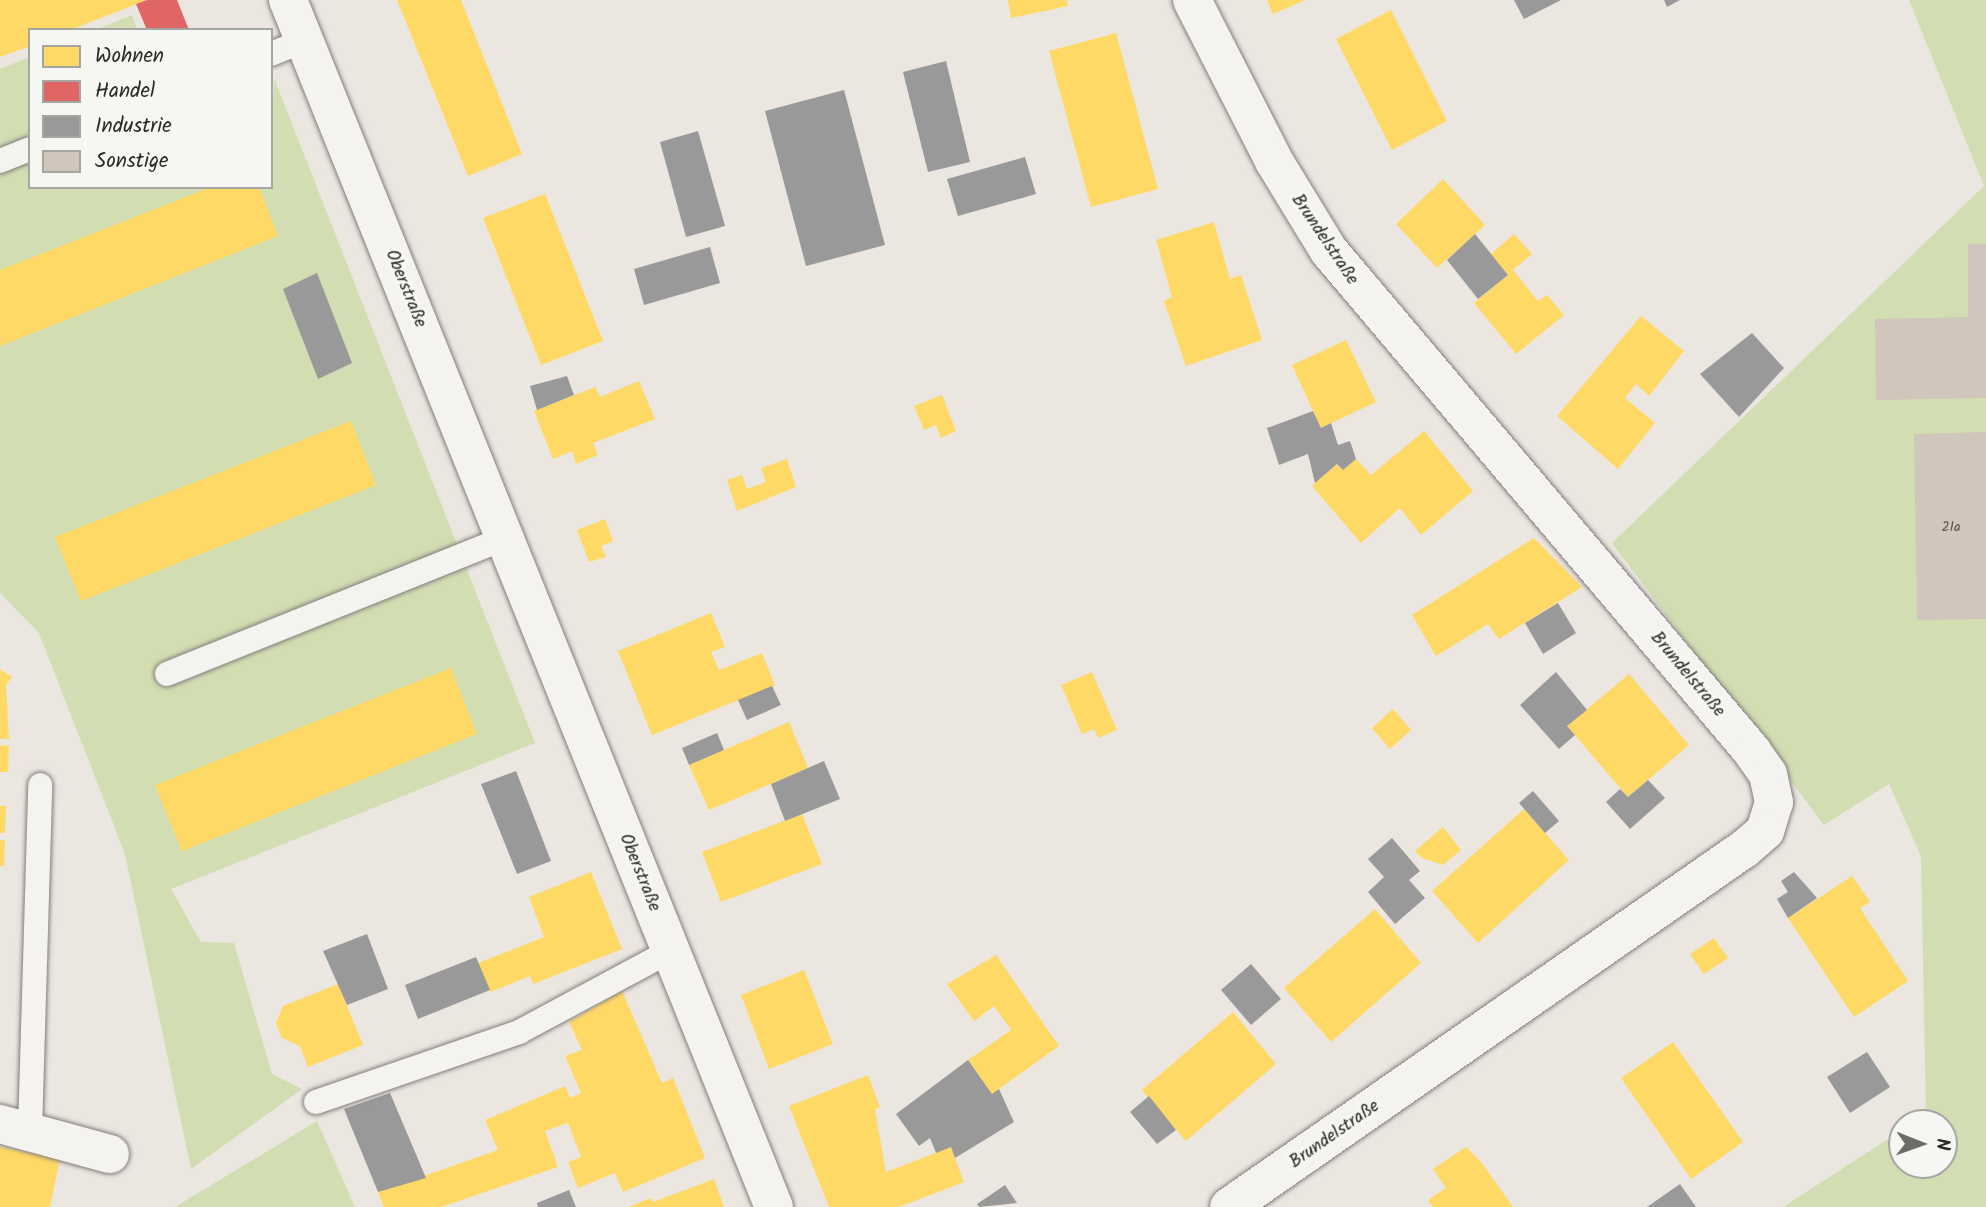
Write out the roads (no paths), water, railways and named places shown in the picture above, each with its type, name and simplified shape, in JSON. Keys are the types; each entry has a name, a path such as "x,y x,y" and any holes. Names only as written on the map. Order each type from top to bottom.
{"street":[{"name":"Oberstraße","path":"288,0 288,47 506,538 774,1207"},
{"name":"Brundelstraße","path":"1192,0 1274,161 1329,251 1751,750 1769,774 1774,802 1765,831 1744,849 1229,1207"},
{"path":"15,1128 110,1154"}],"lane":[{"path":"0,161 28,150"},
{"path":"167,674 506,538"},
{"path":"15,1128 40,785"},
{"path":"316,1102 510,1036 670,951"}]}
